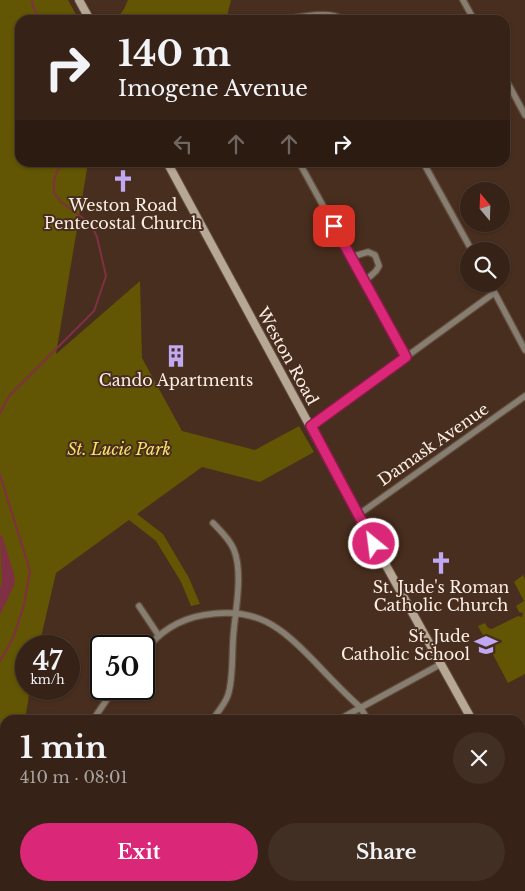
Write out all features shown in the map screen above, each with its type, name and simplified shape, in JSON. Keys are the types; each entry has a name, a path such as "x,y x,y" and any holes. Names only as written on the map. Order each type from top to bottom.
{"main road":[{"path":"79,0 87,15"},
{"name":"Weston Road","path":"170,167 358,515 469,715"}],"street":[{"path":"463,0 471,15"},
{"path":"510,87 525,115"},
{"path":"302,167 406,357"},
{"path":"426,167 467,242"},
{"path":"352,257 368,252 375,255 379,266 376,272 365,281"},
{"path":"311,426 494,293 525,350"},
{"name":"Damask Avenue","path":"358,515 525,396"},
{"path":"213,523 226,536 234,550 237,568 238,600 230,690 216,715"},
{"path":"139,606 159,636"},
{"path":"155,640 173,626 193,617 220,612 255,616 279,628 292,638 360,707 365,715"},
{"path":"346,715 441,664"},
{"path":"96,715 107,700"}],"green space":[{"name":"St. Lucie Park","path":"0,0 68,0 76,15 15,15 15,167 87,167 56,354 140,281 142,358 182,431 255,450 299,426 314,452 260,482 202,467 137,514 163,534 189,578 200,604 191,606 181,582 156,541 129,520 56,573 42,635 15,635 15,700 28,700 26,715 0,715"},
{"path":"128,0 231,0 227,15 120,15"},
{"path":"523,575 525,579 525,674 508,683 478,626 485,623 488,628 492,629 518,616 522,617 523,613 519,612 516,606 524,601 514,582"}],"shaded area":[{"path":"2,535 15,578 14,585 0,615 0,588 2,582 0,536"}],"waterway":[{"path":"32,0 37,15"},
{"path":"0,413 9,396 94,311 106,276 97,237 91,224 61,202 54,193 54,179 59,167"},
{"path":"0,475 30,571 24,605 13,638 0,661"}],"place":[{"name":"Weston Road Pentecostal Church","path":"123,181"},
{"name":"Cando Apartments","path":"176,356"},
{"name":"St. Jude's Roman Catholic Church","path":"441,563"},
{"name":"St. Jude Catholic School","path":"486,645"}],"route":[{"path":"334,226 406,357 311,426 374,544"}]}
